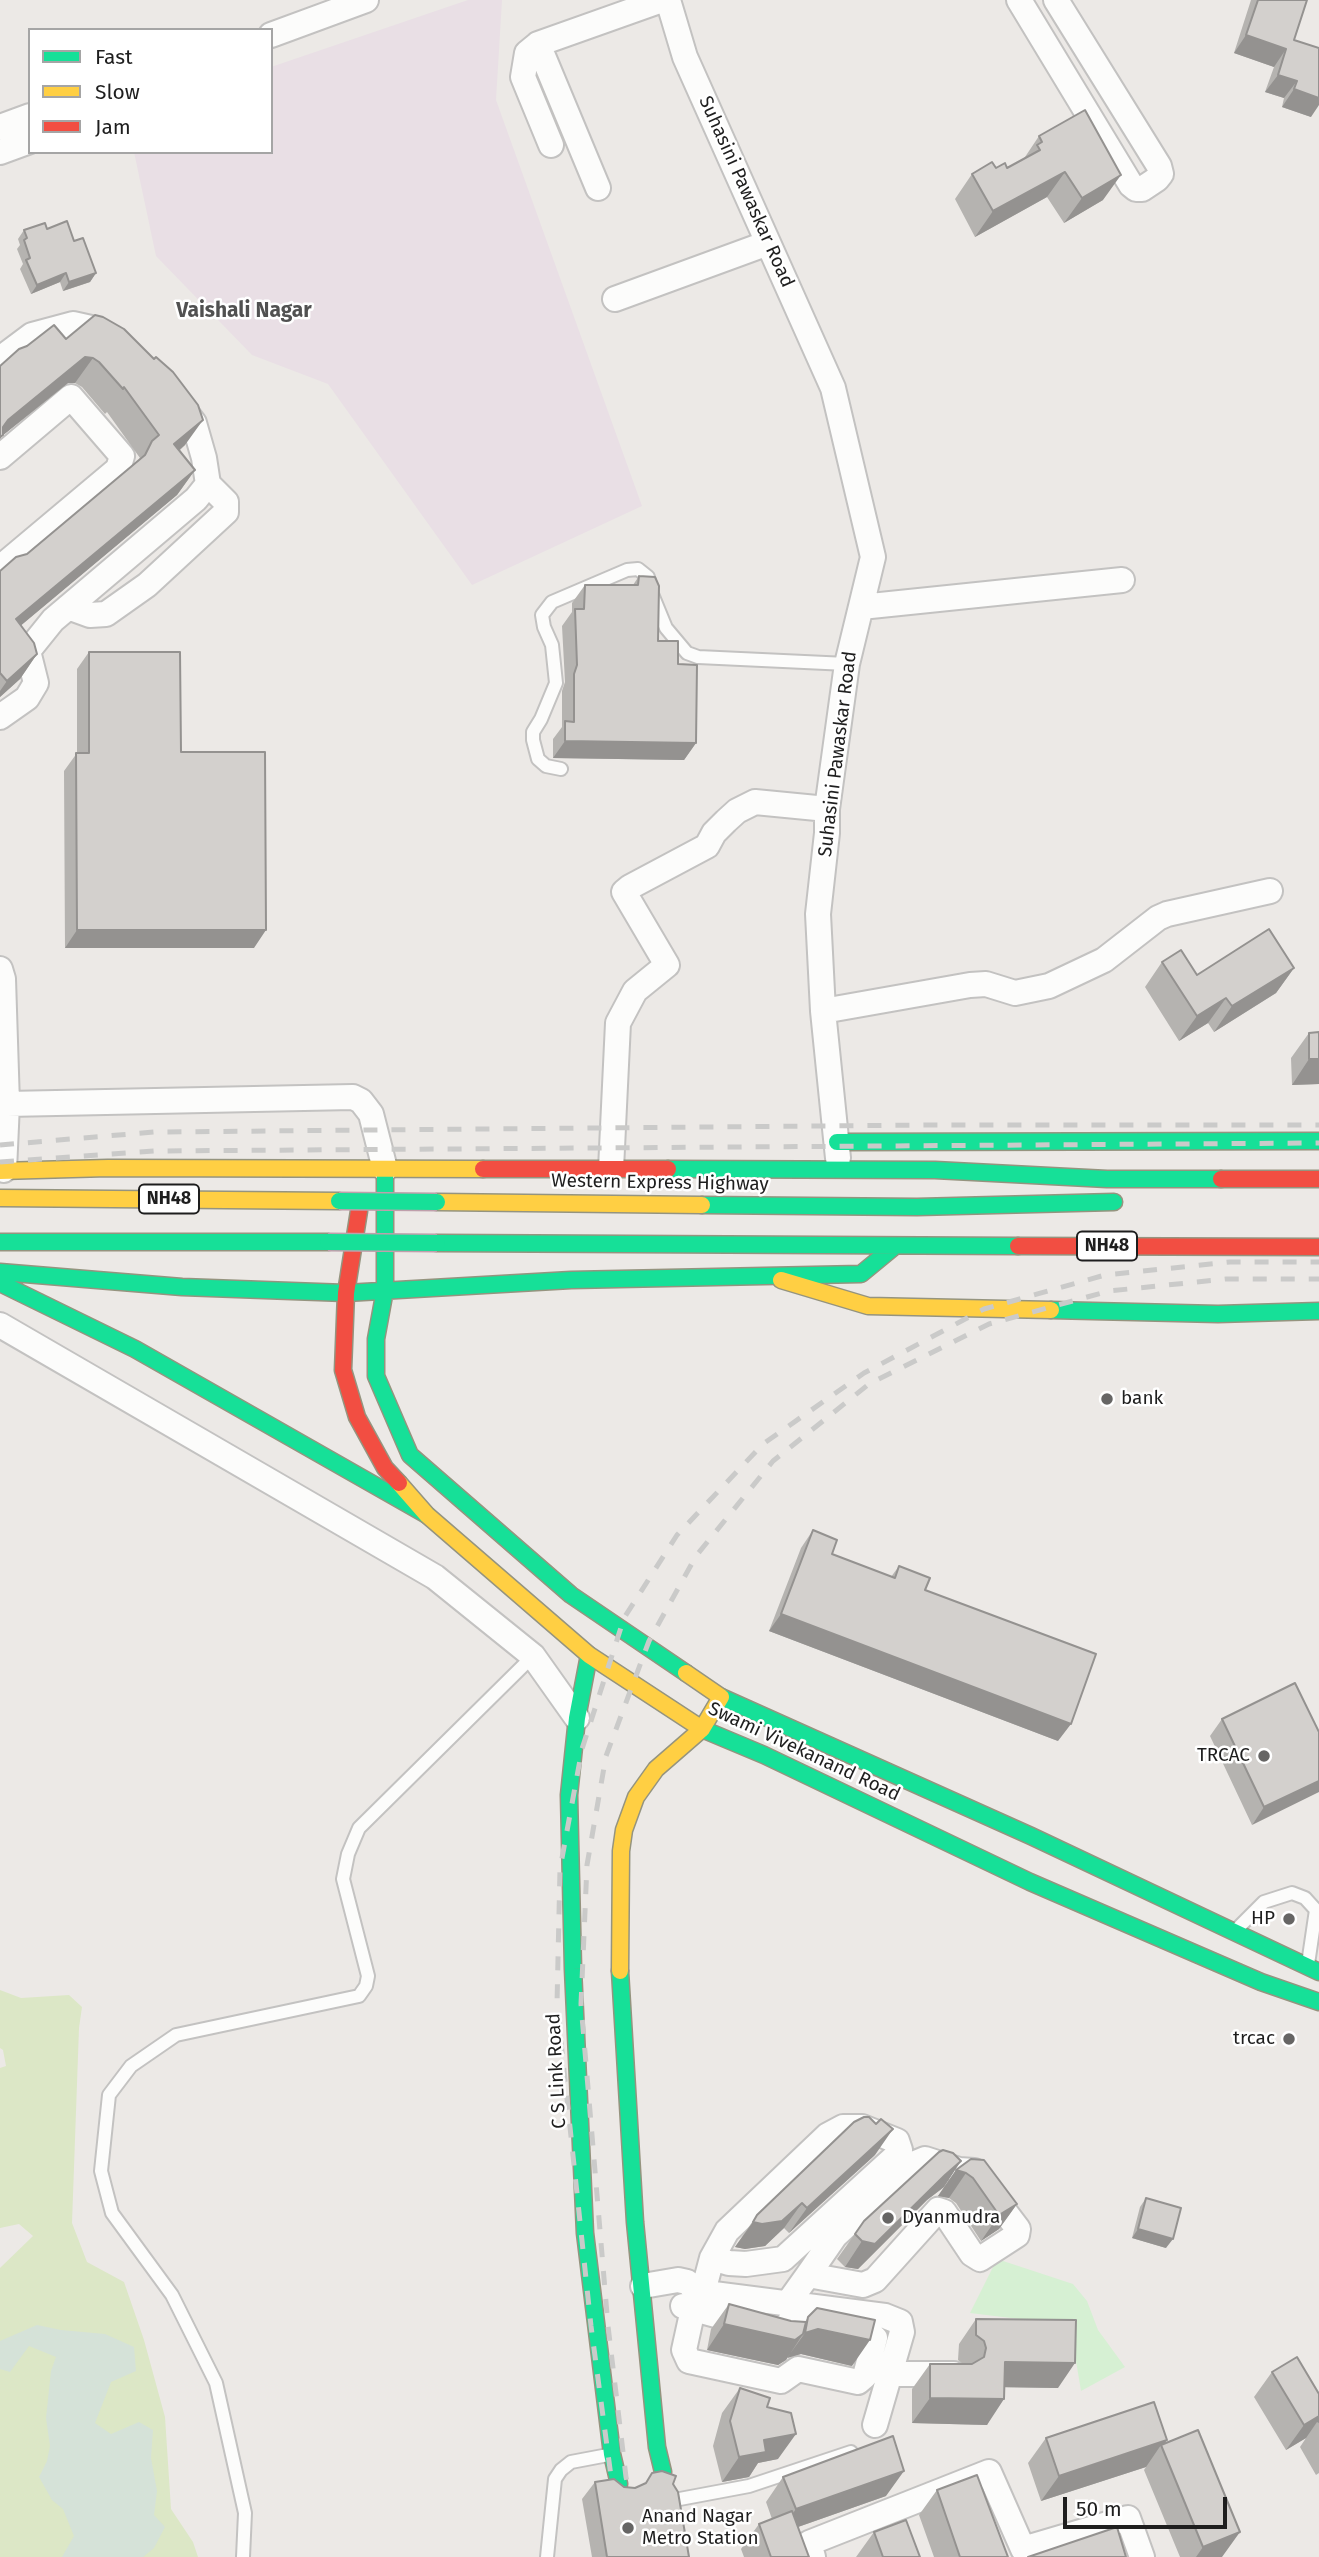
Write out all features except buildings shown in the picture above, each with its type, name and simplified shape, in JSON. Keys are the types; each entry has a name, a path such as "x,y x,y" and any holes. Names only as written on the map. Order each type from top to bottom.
{"main road":[{"path":"837,1142 1319,1140"},
{"name":"Swami Vivekanand Road","path":"376,1168 385,1290 376,1339 376,1376 410,1455 571,1595 721,1697 1031,1836 1313,1970"},
{"name":"Swami Vivekanand Road","path":"376,1168 346,1293 342,1370 357,1417 385,1468 427,1515 589,1655 702,1729 764,1755 1030,1882 1261,1982 1319,2003"},
{"path":"838,1169 875,1206"},
{"path":"2,1170 838,1169 935,1170 1107,1179 1319,1180"},
{"name":"Western Express Highway","path":"0,1198 917,1207 1132,1202"},
{"name":"NH48","path":"0,1242 1319,1247"},
{"path":"0,1272 182,1287 346,1293 570,1280 861,1274 895,1246"},
{"path":"770,1277 868,1306 1218,1314 1319,1311"},
{"path":"0,1283 135,1349 427,1515"},
{"name":"C S Link Road","path":"589,1655 569,1795 577,1819 573,1969 585,2233 618,2484"},
{"path":"663,2472 657,2446 635,2222 620,1968 621,1851 617,1829 656,1769 702,1729 721,1697"}],"street":[{"path":"273,34 366,0"},
{"path":"551,145 523,76 527,53 538,44 662,0"},
{"name":"Suhasini Pawaskar Road","path":"668,0 685,57 833,388 873,557 847,664 827,809 818,914 838,1169"},
{"path":"1019,0 1131,185 1142,189 1161,174 1159,166 1056,0"},
{"path":"538,44 598,188"},
{"path":"1064,74 1091,56"},
{"path":"0,127 28,117"},
{"path":"0,152 28,142"},
{"path":"615,299 768,243"},
{"path":"0,359 32,335 73,324 91,328 125,351"},
{"path":"68,607 90,615 106,614 147,585 226,512 226,502 208,484 194,423 166,387"},
{"path":"0,457 71,397 122,456 118,469 0,568"},
{"path":"0,717 27,698 36,683 27,651 53,620 196,499 208,484"},
{"path":"861,607 1122,580"},
{"path":"611,1169 618,1023 635,991 667,965 625,892 708,846 714,833 726,821 737,811 755,802 827,809"},
{"path":"824,1012 970,985 986,984 1015,993 1049,986 1104,960 1167,914 1270,891"},
{"path":"0,969 3,979 2,1170"},
{"path":"3,1103 353,1097 361,1101 371,1114 376,1168"},
{"path":"0,1325 435,1577 533,1656 578,1718"},
{"path":"643,2286 678,2280 687,2282 694,2300 777,2332 787,2328 793,2318 869,2332 875,2338 865,2376 858,2382 798,2369 781,2381 689,2361 684,2350 694,2300 712,2258 727,2231 828,2135 843,2127 862,2127 897,2141 900,2150 897,2155 783,2259 746,2264 712,2258"},
{"path":"788,2303 807,2275 835,2236 913,2164 925,2159 959,2170 974,2171 1018,2229 1017,2235 979,2259 972,2254 944,2212 938,2210 875,2280 863,2285 807,2275"},
{"path":"646,2318 673,2311 694,2300 788,2303 885,2316 900,2322 902,2332 875,2425"},
{"path":"890,2374 954,2374"},
{"path":"813,2557 809,2543 989,2472 1023,2549 1128,2518 1142,2557"}],"lane":[{"path":"561,769 546,766 538,759 533,740 533,732 556,683 552,645 542,615 552,602 627,570 638,569 648,577 666,628 687,653 698,657 847,664"},
{"path":"243,2557 245,2513 216,2383 172,2295 112,2213 101,2171 108,2095 131,2066 176,2035 359,1996 366,1986 368,1976 343,1879 348,1854 359,1828 533,1656"},
{"path":"1233,1933 1264,1902 1292,1893 1305,1898 1316,1910 1313,1970"},
{"path":"669,2501 749,2486 851,2452"},
{"path":"547,2557 555,2479 570,2462 612,2454"}],"shaded area":[{"path":"468,0 502,0 496,100 642,506 472,585 328,384 252,355 156,256 134,154 273,154 273,66"},
{"path":"37,2325 105,2334 134,2347 136,2371 111,2382 95,2423 111,2434 139,2422 153,2430 151,2458 157,2491 154,2515 165,2527 154,2548 143,2557 62,2557 74,2536 63,2509 52,2500 39,2477 47,2461 50,2446 46,2418 51,2371 56,2357 29,2346 10,2372 0,2369 0,2341"}],"green space":[{"path":"0,1990 21,1998 69,1995 82,2007 72,2223 87,2262 124,2282 144,2340 165,2417 171,2509 193,2542 198,2557 0,2557 0,2268 33,2236 19,2224 0,2228 0,2068 6,2066 3,2050 0,2048"},
{"path":"997,2259 1073,2284 1087,2301 1098,2330 1125,2367 1081,2391 1075,2355 1052,2323 970,2313"}],"railway":[{"path":"0,1145 154,1132 934,1125 1319,1125"},
{"path":"0,1162 155,1151 1319,1143"},
{"path":"614,2499 591,2326 557,2004 560,1869 582,1749 624,1618 677,1535 763,1444 864,1373 984,1309 1105,1275 1230,1262 1319,1262"},
{"path":"633,2507 626,2477 608,2326 581,2004 587,1865 606,1756 649,1641 696,1556 773,1461 869,1384 989,1324 1109,1291 1226,1279 1319,1279"}],"traffic: fast":[{"path":"837,1142 1319,1141"},
{"path":"385,1169 385,1290 376,1339 376,1376 410,1455 571,1595 686,1673"},
{"path":"668,1169 935,1170 1107,1179 1221,1179"},
{"path":"339,1201 437,1202"},
{"path":"702,1205 917,1207 1114,1202"},
{"path":"0,1242 328,1242"},
{"path":"328,1242 437,1243"},
{"path":"437,1243 1018,1246"},
{"path":"0,1272 182,1287 346,1293 571,1280 861,1274 895,1246"},
{"path":"0,1283 135,1349 427,1515"},
{"path":"1051,1310 1218,1314 1319,1311"},
{"path":"589,1655 577,1718 569,1795 573,1969 585,2233 612,2454 619,2484"},
{"path":"721,1697 1031,1836 1319,1972"},
{"path":"702,1729 764,1755 1030,1882 1261,1982 1319,2002"},
{"path":"620,1971 635,2222 657,2447 663,2472"}],"traffic: slow":[{"path":"0,1171 108,1168 483,1169"},
{"path":"0,1198 339,1201"},
{"path":"437,1202 702,1205"},
{"path":"781,1280 868,1306 1051,1310"},
{"path":"399,1483 427,1515 589,1655 702,1729"},
{"path":"620,1971 621,1851 624,1830 636,1797 656,1769 702,1729 721,1697 686,1673"}],"traffic: jam":[{"path":"483,1169 668,1169"},
{"path":"1221,1179 1319,1179"},
{"path":"359,1211 346,1293 343,1370 357,1417 385,1468 399,1483"},
{"path":"1018,1246 1319,1247"}],"place":[{"name":"bank","path":"1107,1399"},
{"name":"TRCAC","path":"1264,1756"},
{"name":"HP","path":"1289,1919"},
{"name":"trcac","path":"1289,2039"},
{"name":"Dyanmudra","path":"888,2218"},
{"name":"Anand Nagar Metro Station","path":"628,2528"}],"district":[{"name":"Vaishali Nagar","path":"244,311"}]}
